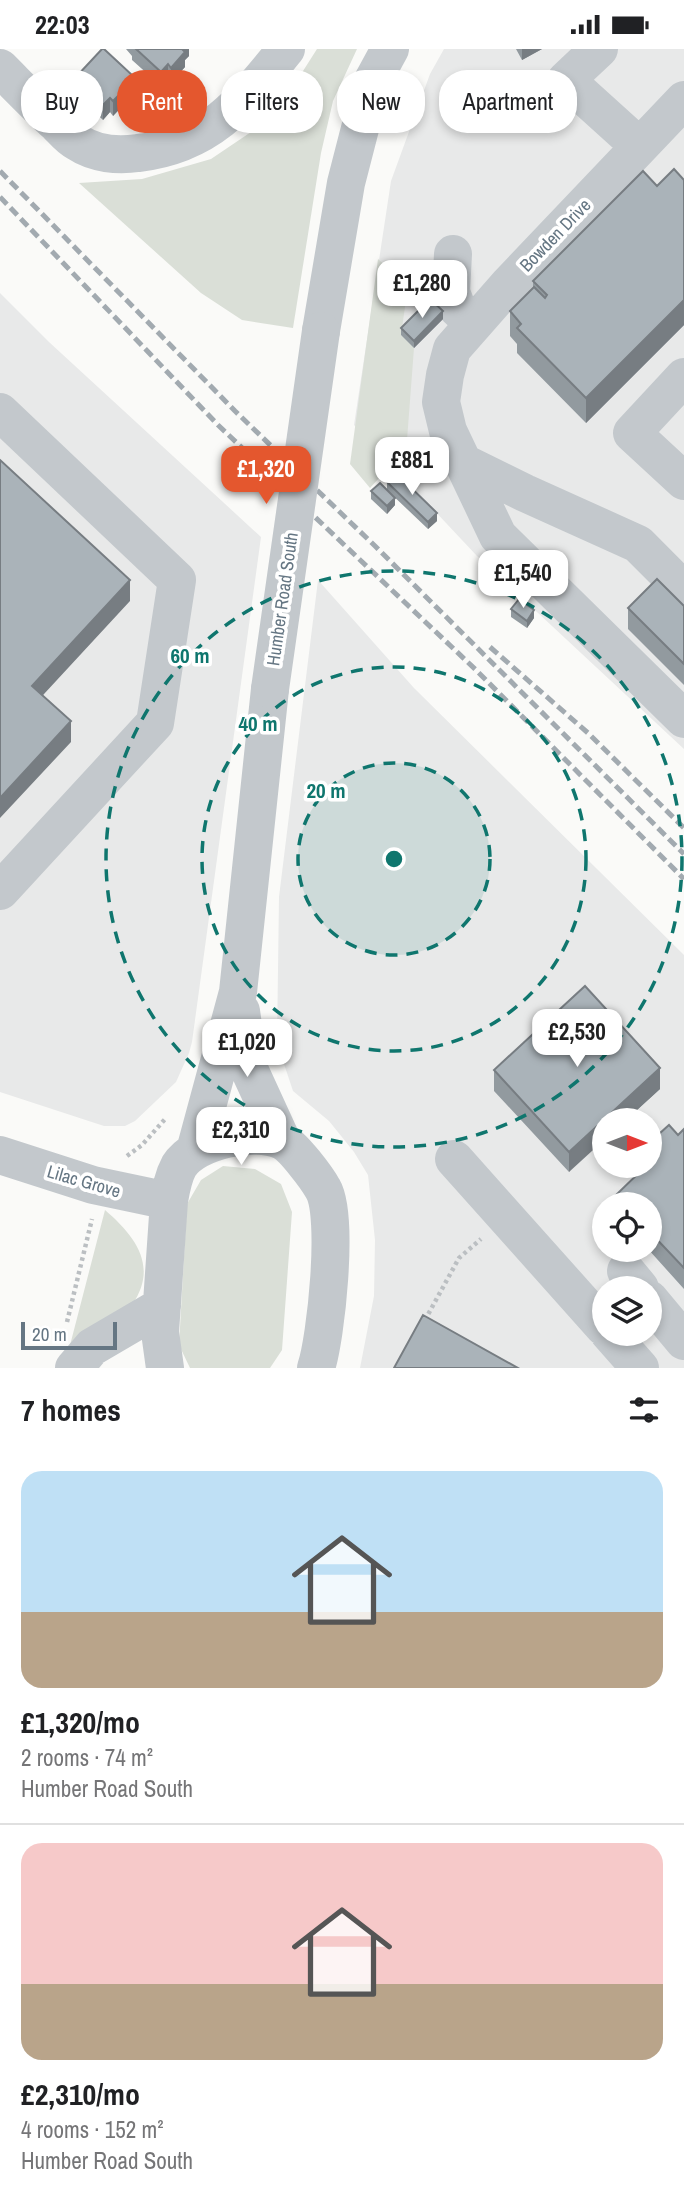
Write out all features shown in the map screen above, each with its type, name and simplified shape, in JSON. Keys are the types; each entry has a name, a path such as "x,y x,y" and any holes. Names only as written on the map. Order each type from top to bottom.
{"street":[{"path":"0,68 76,142 98,152 123,155 159,151 202,135 224,118 256,86 286,49"},
{"name":"Humber Road South","path":"195,1150 238,992 270,689 321,331 346,183 372,82 390,49"},
{"path":"599,49 566,80 639,146"},
{"name":"Bowden Drive","path":"684,100 509,284 452,349 444,375 441,402 448,431 498,536 684,719"},
{"path":"453,254 452,292 457,308 474,324"},
{"path":"684,377 632,433 684,481"},
{"path":"0,412 177,580 155,723 0,891"},
{"path":"462,462 638,544 684,590"},
{"name":"Humber Road South","path":"238,992 249,1069 282,1141 324,1191 330,1213 330,1256 323,1335 316,1368"},
{"path":"164,1368 160,1332 169,1201 180,1165 195,1150 217,1140 264,1138 282,1141"},
{"name":"Lilac Grove","path":"0,1155 93,1185 169,1201"},
{"path":"454,1159 592,1314"},
{"path":"74,1368 92,1347 162,1306"},
{"path":"662,1314 684,1341"},
{"path":"621,1346 640,1368"}],"path":[{"path":"66,1322 93,1217"},
{"path":"419,1331 459,1258 506,1217"}],"shaded area":[{"path":"317,49 357,49 347,70 337,70 337,92 321,153 293,328 242,320 201,293 79,183 142,179 211,159 250,133 323,133 323,70 304,70"},
{"path":"444,49 684,49 684,749 477,556 354,425 391,181 408,133 425,133 425,88"},
{"path":"378,259 408,286 401,335 414,348 407,440 391,465 370,488 350,464"},
{"path":"0,293 49,342 261,537 192,1042 176,1082 135,1121 125,1126 104,1126 0,1092"},
{"path":"318,580 414,688 684,955 684,1368 360,1368 374,1296 375,1240 368,1175 354,1152 329,1121 293,1091 277,1043 279,897"},
{"path":"223,1166 255,1169 281,1184 292,1212 282,1350 270,1368 190,1368 179,1345 187,1204 201,1180"},
{"path":"105,1210 126,1230 140,1253 143,1277 140,1291 132,1305 68,1353"}],"building":[{"path":"104,49 127,70 117,70 117,97 113,101 110,98 103,105 103,70 82,70"},
{"path":"136,49 182,49 185,52 171,68 168,64 163,70 159,70"},
{"path":"674,169 684,180 684,300 586,398 517,328 521,324 510,311 534,287 545,298 547,295 533,281 643,171 657,186"},
{"path":"430,299 443,311 414,341 401,328"},
{"path":"0,460 130,580 32,686 71,721 0,798"},
{"path":"396,473 437,513 428,522 387,482"},
{"path":"380,483 395,498 387,506 371,491"},
{"path":"657,579 684,606 684,664 628,608"},
{"path":"519,599 534,610 527,621 511,609"},
{"path":"585,986 660,1068 617,1108 592,1108 592,1131 569,1152 494,1070"},
{"path":"669,1125 678,1135 684,1129 684,1268 662,1245 662,1192 619,1192 634,1178 662,1178 662,1131"},
{"path":"423,1315 518,1368 394,1368"}],"railway":[{"path":"0,171 235,411 374,545 684,854"},
{"path":"0,197 218,425 476,670 684,879"},
{"path":"490,647 588,733 684,828"}]}
